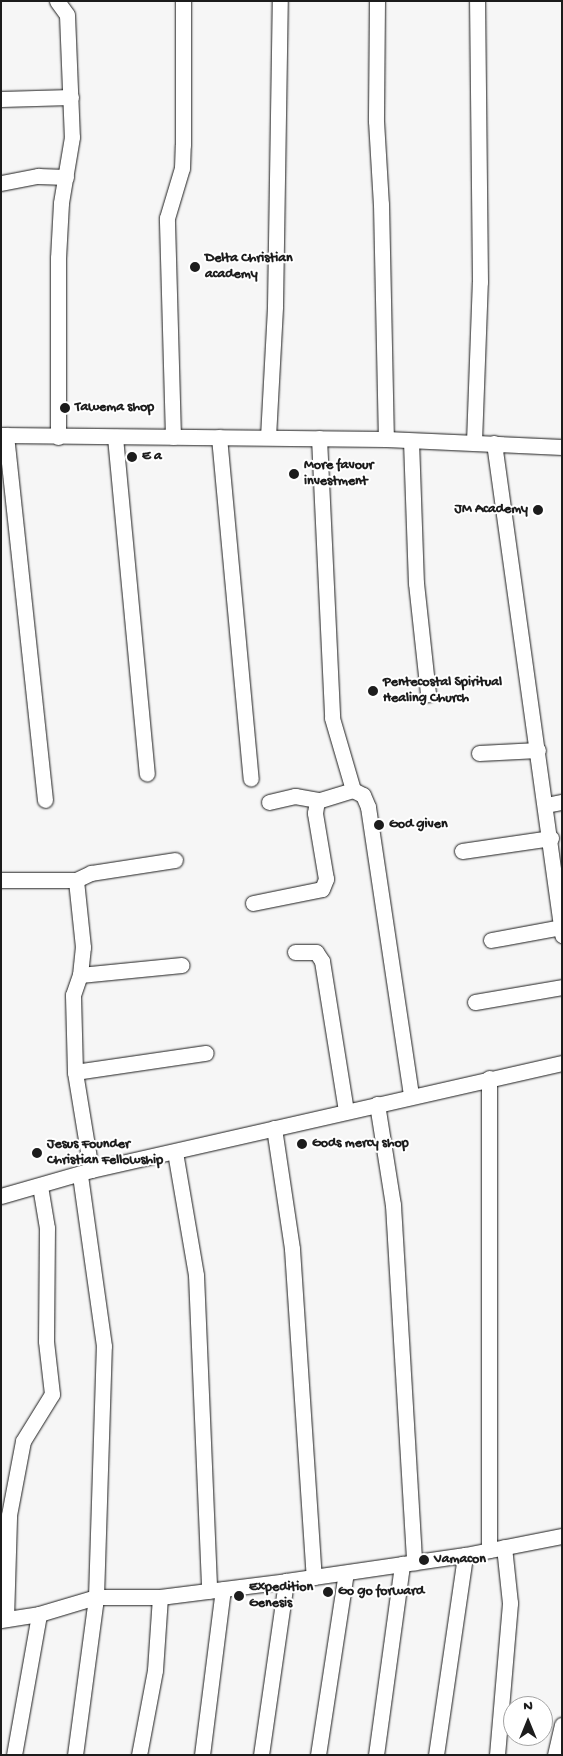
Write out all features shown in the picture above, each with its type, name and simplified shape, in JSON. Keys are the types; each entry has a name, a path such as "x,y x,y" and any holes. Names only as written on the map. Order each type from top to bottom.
{"street":[{"path":"57,1 67,15 72,137 58,258 58,437"},
{"path":"173,437 167,218 182,168 184,1"},
{"path":"268,437 275,306 280,1"},
{"path":"377,1 376,121 381,204 386,439"},
{"path":"474,442 480,282 477,1"},
{"path":"1,99 71,97"},
{"path":"1,183 38,176 66,177"},
{"path":"45,800 4,435 386,439 562,447"},
{"path":"115,437 147,773"},
{"path":"219,437 251,779"},
{"path":"319,438 332,718 353,790"},
{"path":"411,441 416,583 428,694"},
{"path":"491,940 561,931 558,860 551,838 494,443"},
{"path":"479,753 538,750"},
{"path":"269,802 295,796 318,800 353,790 363,795 368,807 411,1095"},
{"path":"253,903 316,893 325,885 315,813 318,800"},
{"path":"546,805 562,802"},
{"path":"462,851 551,838"},
{"path":"1,880 76,880 91,873 175,860"},
{"path":"75,1755 96,1598 104,1334 75,1072 73,996 80,975 83,948 76,880"},
{"path":"295,952 316,952 322,961 346,1111"},
{"path":"80,975 182,965"},
{"path":"475,1002 562,987"},
{"path":"75,1072 206,1053"},
{"path":"1,1196 85,1173 411,1095 562,1063"},
{"path":"489,1078 496,1548 510,1603 497,1755"},
{"path":"376,1755 408,1563 393,1205 377,1104"},
{"path":"274,1128 292,1249 314,1577"},
{"path":"175,1152 196,1275 216,1590 202,1755"},
{"path":"40,1186 47,1228 46,1341 52,1394 23,1441 9,1515 3,1619 39,1614 96,1598 160,1598 465,1555 562,1536"},
{"path":"436,1755 465,1555"},
{"path":"318,1755 346,1573"},
{"path":"261,1755 286,1581"},
{"path":"139,1755 155,1670 160,1598"},
{"path":"14,1755 39,1614"},
{"path":"555,1755 562,1726"}],"place":[{"name":"Delta Christian academy","path":"195,267"},
{"name":"Tawema shop","path":"65,408"},
{"name":"E a","path":"132,457"},
{"name":"More favour investment","path":"294,474"},
{"name":"JM Academy","path":"538,510"},
{"name":"Pentecostal Spiritual Healing Church","path":"373,691"},
{"name":"God given","path":"379,825"},
{"name":"Gods mercy shop","path":"302,1144"},
{"name":"Jesus Founder Christian Fellowship","path":"37,1153"},
{"name":"Vamacon","path":"424,1560"},
{"name":"Go go forward","path":"328,1592"},
{"name":"Expedition Genesis","path":"239,1596"}]}
